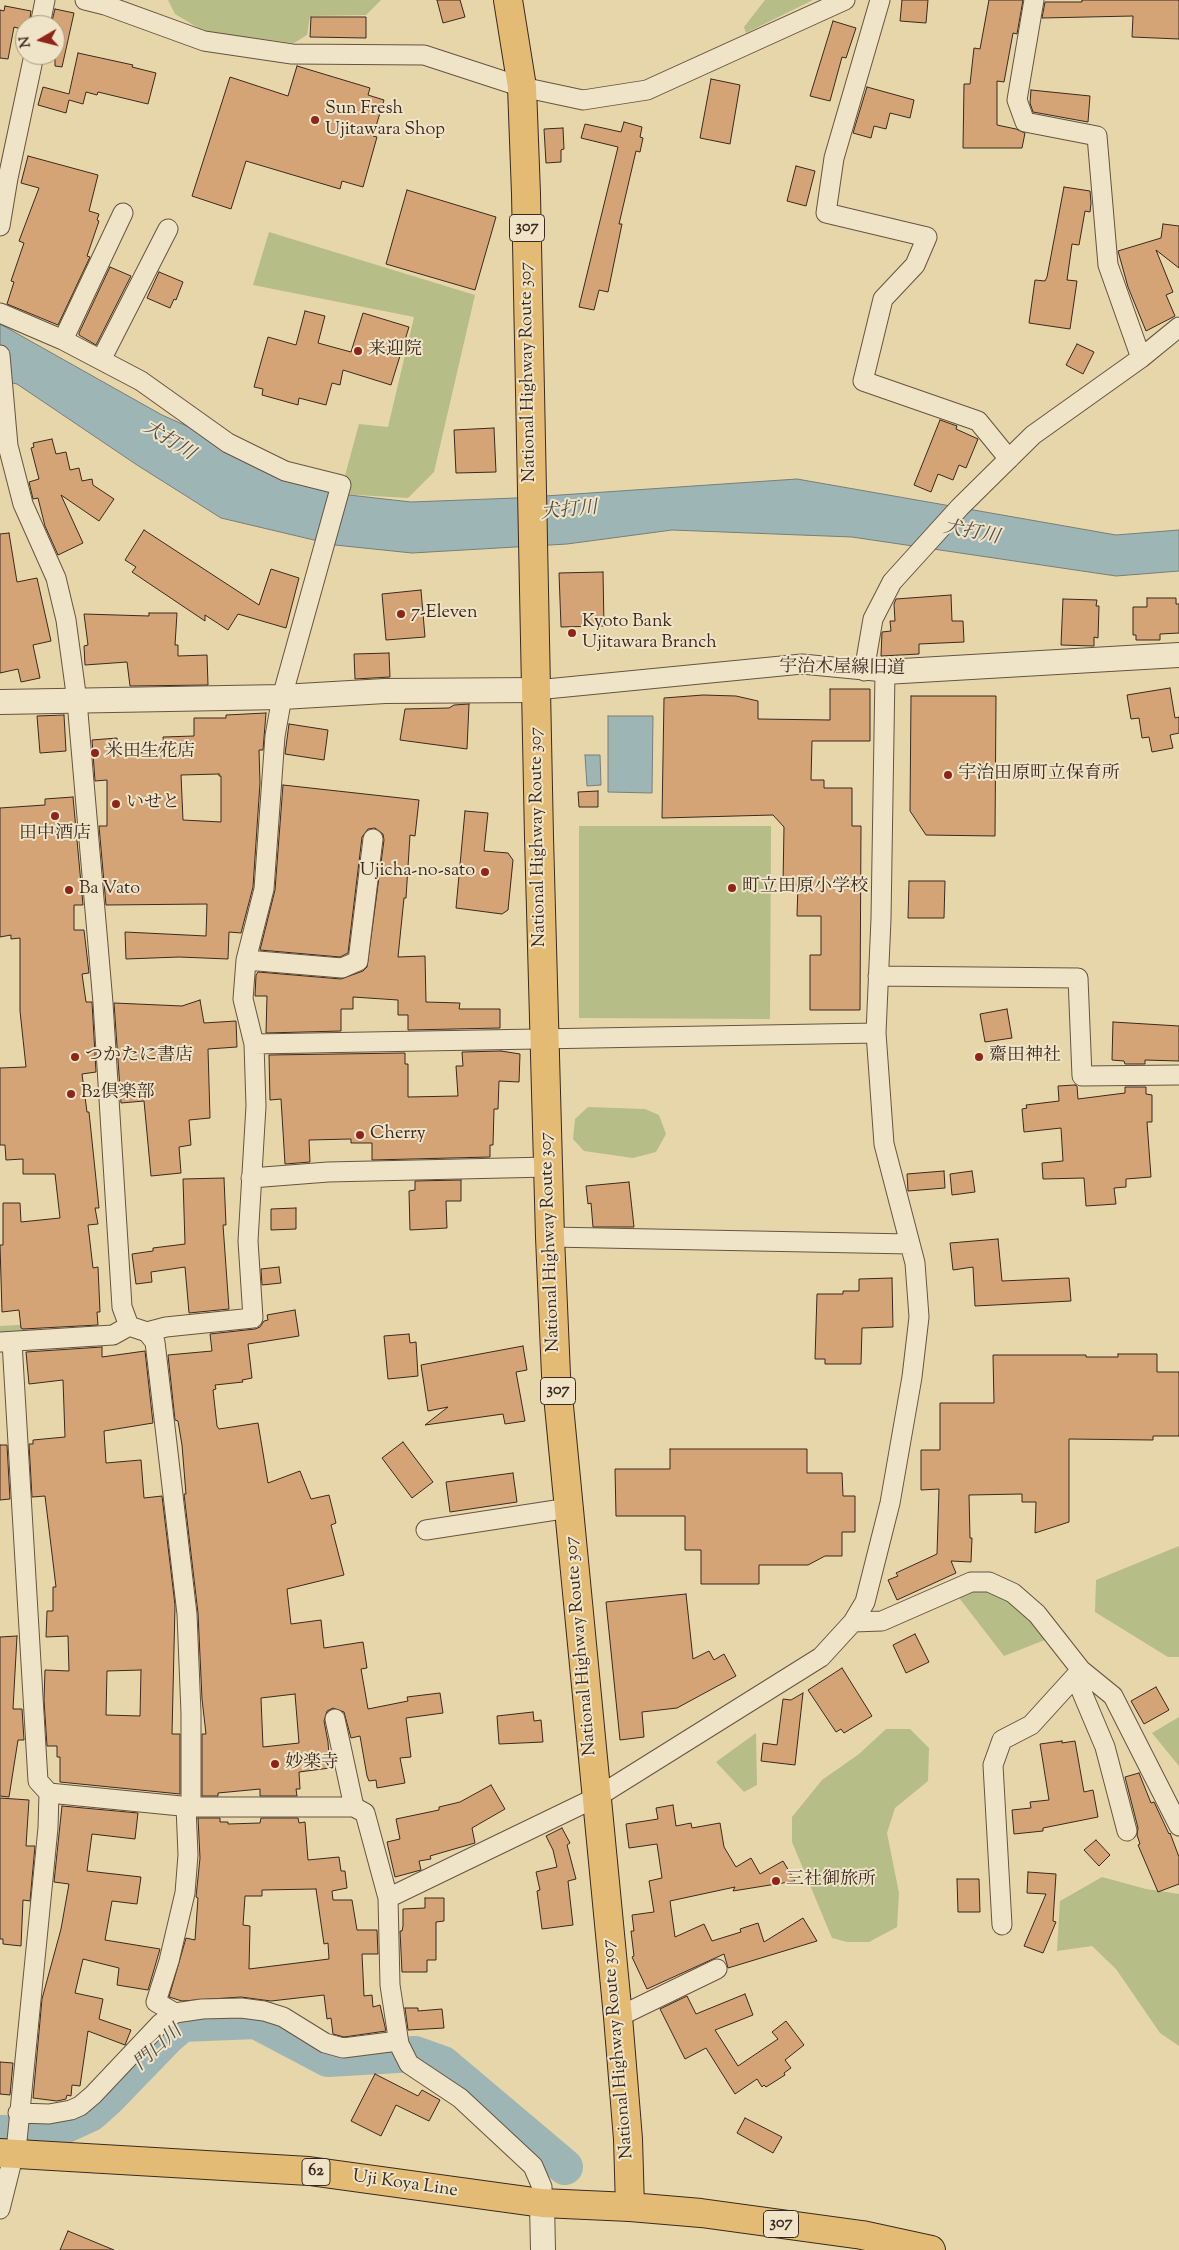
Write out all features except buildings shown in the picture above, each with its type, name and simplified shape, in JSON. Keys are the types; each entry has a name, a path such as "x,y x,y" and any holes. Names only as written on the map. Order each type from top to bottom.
{"main road":[{"name":"National Highway Route 307","path":"508,0 522,87 527,231 530,458 544,1038 556,1375 618,2017 628,2139 630,2207"},
{"name":"Uji Koya Line","path":"10,2148 309,2172 542,2203 630,2207"},
{"name":"307","path":"630,2207 702,2213 862,2235 931,2250"}],"street":[{"path":"42,15 45,0"},
{"path":"85,0 105,5 204,41 292,54 424,54 522,87 583,100 647,90 845,0"},
{"path":"880,0 834,158 826,213 927,237 914,265 883,299 863,381 978,420 1009,459"},
{"path":"1034,0 1017,100 1025,122 1097,136 1108,265 1141,358"},
{"path":"0,226 32,65"},
{"path":"63,340 123,213"},
{"path":"101,360 168,229"},
{"path":"0,313 63,340 141,381 228,443 285,471 341,485 282,697 274,736 264,890 246,960 243,999 254,1044 256,1106 248,1241 252,1318 147,1332 129,1326 112,1335 6,1342 38,1781 49,1793 188,1806 354,1807 365,1813 388,1898 390,1985 398,2043 409,2064 460,2098 533,2166 542,2187 543,2250"},
{"path":"388,1898 597,1797 821,1657 853,1622 865,1602 890,1503 912,1378 918,1317 915,1263 884,1144 876,1033 878,976 873,619 892,582 960,507 1034,435 1141,358 1179,327"},
{"path":"0,355 8,446 23,504 56,578 66,620 77,700 103,1003 122,1307 129,1326"},
{"name":"宇治木屋線旧道","path":"536,690 802,664 874,671 1179,655"},
{"path":"0,702 282,697 385,691 536,690"},
{"path":"246,960 342,968 358,961 373,839"},
{"path":"878,976 1078,978 1082,1076 1179,1075"},
{"path":"254,1044 876,1033"},
{"path":"251,1178 328,1172 548,1167"},
{"path":"550,1237 910,1244"},
{"path":"147,1332 155,1342 187,1614 192,1713 188,1855 185,1893 169,1961 156,2002 175,2013"},
{"path":"426,1530 569,1508"},
{"path":"853,1622 882,1621 971,1582 989,1582 1013,1593 1037,1614 1081,1670 1113,1696 1179,1826"},
{"path":"1081,1670 1081,1690 1105,1747 1128,1831"},
{"path":"1002,1925 993,1765 1002,1740 1031,1725 1081,1670"},
{"path":"335,1719 354,1807"},
{"path":"0,2209 10,2148 18,2116 48,1828 49,1793"},
{"path":"618,2017 717,1969"},
{"path":"18,2116 49,2114 71,2110 80,2106 93,2095 160,2024 175,2013 202,2009 241,2008 264,2011 283,2018 325,2043 343,2048 398,2043"}],"green space":[{"path":"168,0 381,0 366,15 310,16 307,35 294,43 205,32 175,14"},
{"path":"765,0 813,0 746,33 744,27"},
{"path":"269,232 475,295 434,472 408,498 340,494 359,424 388,427 414,317 253,285"},
{"path":"579,826 771,826 770,1019 579,1018"},
{"path":"588,1107 645,1109 659,1115 666,1134 656,1152 633,1158 584,1151 573,1139 575,1119"},
{"path":"36,1324 36,1340 0,1342 0,1326"},
{"path":"1179,1546 1179,1657 1168,1657 1095,1612 1096,1580"},
{"path":"989,1582 1055,1636 1004,1656 953,1590"},
{"path":"1179,1717 1179,1766 1152,1733"},
{"path":"886,1729 910,1729 929,1748 928,1781 895,1808 887,1833 899,1893 897,1927 869,1942 847,1942 832,1938 792,1842 792,1817 822,1780 859,1754"},
{"path":"756,1733 757,1785 744,1792 716,1762"},
{"path":"1102,1877 1146,1889 1179,1894 1179,2046 1160,2033 1116,1969 1092,1946 1057,1951 1060,1901"}],"water":[{"name":"犬打川","path":"0,324 162,415 340,494 411,502 516,498 797,479 1116,535 1179,530 1179,571 1116,576 852,537 672,530 567,544 412,553 335,545 221,518 137,465 17,384 0,380"},
{"path":"608,716 653,716 652,793 608,792"},
{"path":"585,755 600,755 601,785 587,786"}],"waterway":[{"name":"門口川","path":"0,2133 47,2132 90,2114 182,2024 256,2021 328,2059 415,2054 443,2064 565,2167"}],"place":[{"name":"Sun Fresh Ujitawara Shop","path":"315,120"},
{"name":"来迎院","path":"358,351"},
{"name":"7-Eleven","path":"401,614"},
{"name":"Kyoto Bank Ujitawara Branch","path":"572,633"},
{"name":"米田生花店","path":"95,753"},
{"name":"宇治田原町立保育所","path":"948,775"},
{"name":"いせと","path":"116,804"},
{"name":"田中酒店","path":"55,816"},
{"name":"Ujicha-no-sato","path":"485,872"},
{"name":"町立田原小学校","path":"732,888"},
{"name":"Ba Vato","path":"69,890"},
{"name":"つかたに書店","path":"75,1057"},
{"name":"齋田神社","path":"979,1057"},
{"name":"B2倶楽部","path":"71,1094"},
{"name":"Cherry","path":"360,1135"},
{"name":"妙楽寺","path":"275,1764"},
{"name":"三社御旅所","path":"776,1881"}]}
